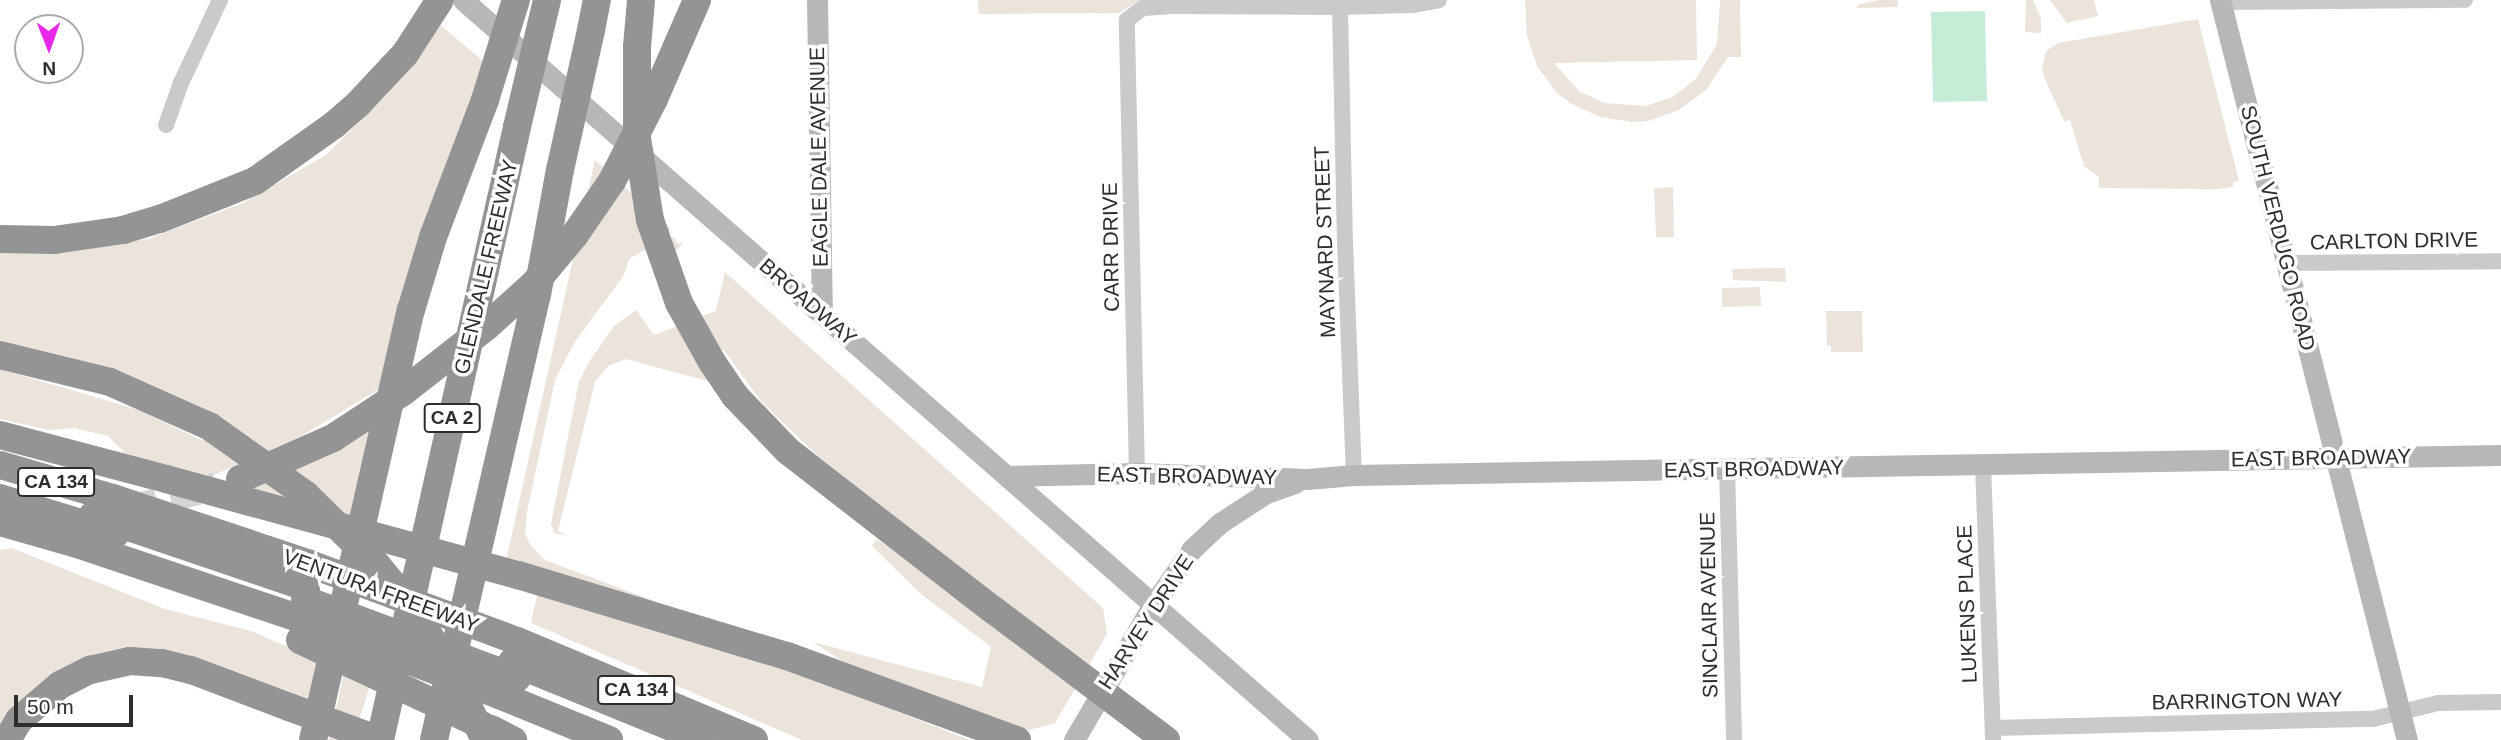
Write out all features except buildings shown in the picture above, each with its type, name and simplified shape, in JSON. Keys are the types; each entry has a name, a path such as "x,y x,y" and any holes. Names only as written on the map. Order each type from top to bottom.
{"highway":[{"path":"0,239 54,240 123,230 255,181 334,125 383,79 405,54 440,0"},
{"path":"313,740 411,310 433,237 485,100 516,0"},
{"name":"GLENDALE FREEWAY","path":"378,740 547,0"},
{"name":"CA 2","path":"435,734 537,295 560,170 597,0"},
{"path":"641,0 637,47 637,138 650,220 679,303 712,362 735,396 788,451 1166,740"},
{"path":"240,479 333,438 403,392 486,327 534,284 574,236 612,181 654,99 697,0"},
{"path":"0,355 110,382 208,426 306,495 376,564 401,594 496,737"},
{"path":"0,435 518,575 788,656 1017,740"},
{"name":"VENTURA FREEWAY","path":"0,465 113,498 304,602 511,669 754,740"},
{"path":"0,484 304,602 496,737"},
{"path":"0,498 116,534 304,602"},
{"name":"CA 134","path":"0,522 257,602 304,602"},
{"name":"VENTURA FREEWAY","path":"304,602 511,669 609,740"},
{"path":"8,740 19,720 60,685 90,670 130,661 162,663 191,670 378,740"},
{"path":"511,669 667,740"},
{"path":"511,669 703,740"}],"main road":[{"name":"BROADWAY","path":"463,0 1308,740"},
{"name":"EAGLE DALE AVENUE","path":"817,0 822,314"},
{"name":"SOUTH VERDUGO ROAD","path":"2220,1 2407,740"},
{"name":"EAST BROADWAY","path":"1007,476 1137,473 1307,479 1354,475 2501,455"},
{"name":"HARVEY DRIVE","path":"1074,740 1153,605 1192,549 1220,523 1266,494 1307,479"}],"street":[{"path":"166,125 181,83 220,0"},
{"path":"1340,7 1412,5 1439,0"},
{"path":"2220,1 2465,0"},
{"name":"CARR DRIVE","path":"1137,473 1126,20 1143,8 1169,6 1340,7"},
{"name":"MAYNARD STREET","path":"1340,7 1354,475"},
{"name":"CARLTON DRIVE","path":"2288,263 2501,261"},
{"name":"LUKENS PLACE","path":"1983,466 1993,734"},
{"name":"SINCLAIR AVENUE","path":"1727,469 1734,740"},
{"name":"BARRINGTON WAY","path":"1993,734 2373,719 2438,703 2501,702"}],"shaded area":[{"path":"978,0 1140,0 1119,13 979,14"},
{"path":"1525,0 1696,0 1697,60 1554,63 1579,91 1604,103 1646,106 1672,97 1695,80 1717,44 1720,0 1740,0 1741,57 1728,57 1706,90 1679,110 1648,121 1632,122 1600,117 1570,103 1557,93 1537,66 1527,35"},
{"path":"1880,0 1898,0 1898,7 1857,8 1857,5"},
{"path":"2026,0 2033,0 2041,18 2041,33 2025,32"},
{"path":"2050,0 2094,0 2098,16 2067,23"},
{"path":"1985,11 1987,101 1933,102 1931,12"},
{"path":"2198,19 2239,181 2233,182 2233,187 2217,189 2099,188 2099,177 2084,166 2070,120 2064,121 2045,79 2042,70 2046,51 2058,43"},
{"path":"437,22 484,62 386,385 298,438 207,478 129,457 108,436 74,428 48,430 0,419 0,369 139,410 203,441 216,420 0,345 0,249 39,251 148,239 243,203 326,155 386,95"},
{"path":"595,160 671,229 668,231 671,238 675,237 676,243 683,244 674,252 644,250 629,259 624,275 574,343 555,380 525,533 531,546 545,560 657,602 656,604 506,561"},
{"path":"1673,187 1674,237 1656,237 1654,188"},
{"path":"1785,268 1786,282 1733,280 1732,269"},
{"path":"725,272 1103,608 1107,634 1055,723 1029,730 859,672 813,642 982,687 991,647 922,595 872,546 877,539 1020,640 1032,623 818,456 761,401 723,349 700,361 711,382 626,359 608,366 595,382 558,531 568,536 554,533 551,524 579,381 591,359 615,325 636,310 654,335 716,311"},
{"path":"1760,287 1761,306 1722,307 1722,288"},
{"path":"1826,311 1862,311 1863,352 1831,352 1831,346 1827,345"},
{"path":"379,420 355,520 237,488"},
{"path":"11,548 165,609 251,631 324,663 316,706 107,656 0,739 0,550"},
{"path":"537,595 751,655 970,740 802,740 531,623"},
{"path":"344,673 370,685 353,740 329,740"}],"tunnel":[{"path":"130,509 216,486"}]}
